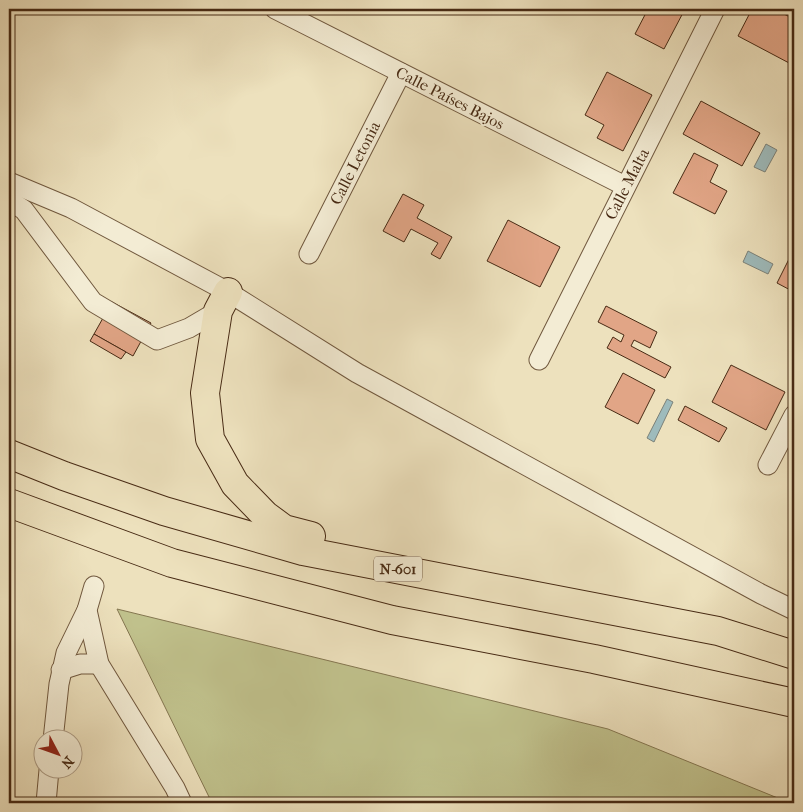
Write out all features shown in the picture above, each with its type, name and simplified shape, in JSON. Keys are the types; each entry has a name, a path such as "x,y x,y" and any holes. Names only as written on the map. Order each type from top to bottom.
{"highway":[{"path":"223,302 205,394 210,438 235,484 265,515 284,529 346,546 568,592 718,631"},
{"name":"N-601","path":"9,454 64,476 164,511 303,551 718,631 794,655"},
{"path":"9,503 172,563 392,620 594,659 794,703"}],"street":[{"name":"Calle Países Bajos","path":"275,9 625,186"},
{"name":"Calle Malta","path":"539,360 715,9"},
{"name":"Calle Letonia","path":"310,254 401,73"},
{"path":"9,182 71,208 223,302 357,372 761,594 794,610"},
{"path":"9,200 24,210 93,302 157,340 189,328 223,302"},
{"path":"768,465 794,415"},
{"path":"54,730 61,670 66,653 87,610 94,586"},
{"path":"87,610 99,664 175,788 182,803"},
{"path":"61,670 80,664 99,664"},
{"path":"46,803 48,780"}],"green space":[{"path":"117,609 608,729 790,803 212,803"}],"water":[{"path":"766,144 777,150 765,172 754,167"},
{"path":"748,251 773,264 768,274 743,262"},
{"path":"667,399 673,402 654,442 647,438"}],"building":[{"path":"614,9 629,9 626,14"},
{"path":"648,9 685,9 664,49 635,34"},
{"path":"752,9 774,9 794,19 794,58 791,64 738,36"},
{"path":"607,72 652,95 623,151 597,138 604,125 585,115"},
{"path":"701,101 760,133 742,166 683,134"},
{"path":"694,153 718,165 710,182 727,191 715,214 673,193"},
{"path":"403,194 424,205 417,218 452,237 440,259 431,254 438,243 411,229 404,242 383,231"},
{"path":"508,220 560,247 540,287 487,261"},
{"path":"794,249 794,292 777,283"},
{"path":"112,302 151,323 133,356 94,334"},
{"path":"606,306 657,332 650,348 634,340 631,346 671,367 665,378 607,348 613,337 621,342 624,335 598,322"},
{"path":"94,334 126,352 121,359 90,341"},
{"path":"731,365 785,392 766,430 712,402"},
{"path":"623,373 655,390 638,424 605,407"},
{"path":"685,406 727,428 719,442 678,420"}]}
